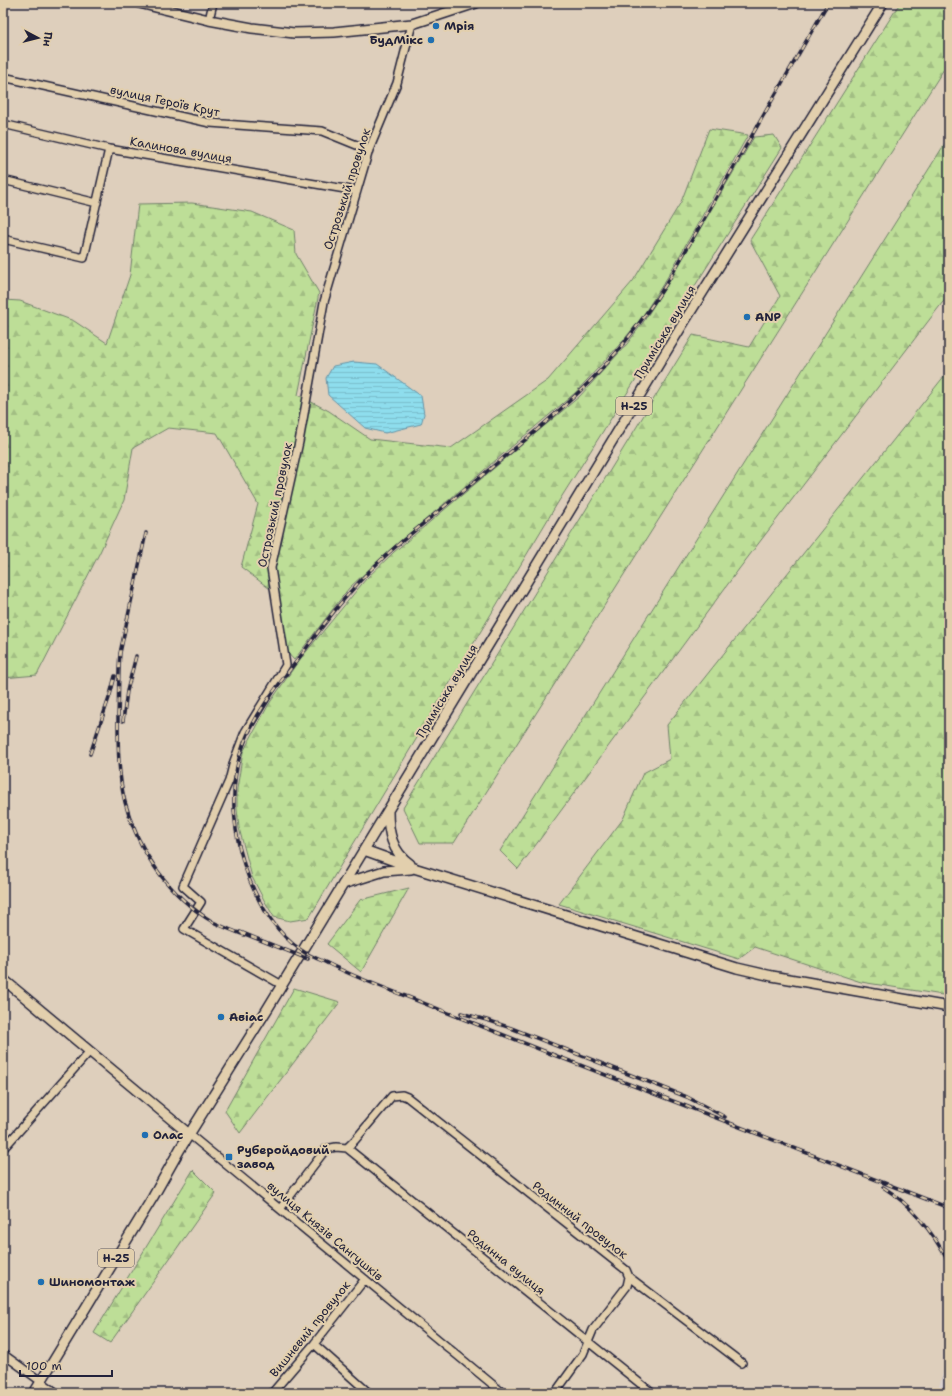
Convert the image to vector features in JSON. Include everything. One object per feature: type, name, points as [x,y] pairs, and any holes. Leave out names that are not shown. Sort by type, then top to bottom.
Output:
[{"type":"main road","points":[[139,3],[209,20],[252,28],[294,33],[334,32],[412,24],[476,3]]},
{"type":"main road","name":"Приміська вулиця","points":[[34,1393],[153,1197],[189,1134],[282,985],[686,319],[884,3]]},
{"type":"main road","points":[[388,811],[388,826],[392,842],[404,860],[417,869]]},
{"type":"main road","points":[[364,850],[417,869],[737,968],[772,976],[949,1007]]},
{"type":"main road","points":[[343,884],[384,871],[417,869]]},
{"type":"main road","name":"вулиця Князів Сангушків","points":[[3,979],[189,1134]]},
{"type":"street","points":[[209,20],[213,3]]},
{"type":"street","name":"Острозький провулок","points":[[282,985],[184,929],[200,902],[183,886],[229,781],[234,760],[245,732],[286,664],[271,568],[300,442],[324,302],[369,150],[396,83],[412,24]]},
{"type":"street","name":"вулиця Героїв Крут","points":[[3,77],[210,123],[322,131],[369,150]]},
{"type":"street","name":"Калинова вулиця","points":[[3,124],[109,148],[357,191]]},
{"type":"street","points":[[3,239],[84,258],[109,148]]},
{"type":"street","points":[[3,180],[97,203]]},
{"type":"street","points":[[3,1149],[90,1051]]},
{"type":"street","name":"Родинний провулок","points":[[347,1148],[392,1096],[402,1095],[407,1097],[626,1270],[629,1278],[742,1363]]},
{"type":"street","name":"вулиця Князів Сангушків","points":[[189,1134],[503,1393]]},
{"type":"street","points":[[280,1209],[326,1149],[336,1147],[347,1148]]},
{"type":"street","name":"Родинна вулиця","points":[[347,1148],[652,1393]]},
{"type":"street","points":[[555,1393],[584,1354],[593,1330],[627,1286],[629,1278]]},
{"type":"street","name":"Вишневий провулок","points":[[272,1393],[314,1344],[365,1279]]},
{"type":"street","points":[[314,1344],[369,1393]]},
{"type":"street","points":[[3,1354],[57,1393]]},
{"type":"street","points":[[358,1393],[363,1387]]},
{"type":"shaded area","points":[[949,1354],[949,1393],[937,1393]]},
{"type":"green space","points":[[900,3],[949,3],[949,61],[454,843],[420,843],[403,808],[693,335],[749,347],[780,296],[750,240]]},
{"type":"green space","points":[[709,129],[748,135],[667,278],[640,320],[575,393],[391,549],[349,588],[294,660],[285,650],[278,595],[241,567],[258,504],[217,433],[168,428],[133,448],[124,500],[100,552],[37,675],[3,678],[3,300],[20,301],[74,321],[107,343],[130,275],[138,204],[192,203],[252,212],[294,230],[296,254],[319,293],[298,395],[329,411],[370,439],[451,448],[548,380],[633,281],[681,202]]},
{"type":"green space","points":[[774,135],[782,148],[557,504],[309,918],[290,921],[274,917],[252,877],[239,828],[237,809],[237,789],[243,752],[269,704],[297,663],[366,579],[394,552],[580,396],[627,344],[644,321],[671,278],[754,137]]},
{"type":"green space","points":[[949,137],[949,294],[739,569],[518,869],[500,851]]},
{"type":"green space","points":[[949,370],[949,996],[861,982],[755,947],[739,959],[559,904],[623,819],[643,773],[670,759],[667,725]]},
{"type":"green space","points":[[409,888],[361,972],[327,944],[360,900]]},
{"type":"green space","points":[[294,988],[340,1002],[240,1133],[225,1111]]},
{"type":"green space","points":[[193,1170],[216,1193],[110,1343],[94,1333]]},
{"type":"water","points":[[354,362],[377,364],[421,396],[424,414],[421,424],[385,433],[365,428],[328,395],[326,378],[333,366]]},
{"type":"railway","points":[[828,3],[670,278],[619,350],[582,389],[546,422],[387,554],[338,606],[276,688],[261,709],[244,743],[235,777],[234,812],[236,830],[244,865],[264,910],[277,928],[293,944],[307,954],[378,986],[949,1208]]},
{"type":"railway","points":[[146,533],[119,661],[118,749],[121,781],[125,802],[138,838],[157,871],[169,886],[197,911],[213,922],[244,935]]},
{"type":"railway","points":[[123,721],[127,691],[136,656]]},
{"type":"railway","points":[[90,754],[115,676]]},
{"type":"railway","points":[[240,932],[308,959]]},
{"type":"railway","points":[[461,1013],[511,1028],[687,1097],[725,1117]]},
{"type":"railway","points":[[883,1187],[894,1194],[921,1220],[929,1230],[949,1263]]},
{"type":"place","name":"Мрія","points":[[436,26]]},
{"type":"place","name":"БудМікс","points":[[431,40]]},
{"type":"place","name":"ANP","points":[[747,317]]},
{"type":"place","name":"Авіас","points":[[221,1017]]},
{"type":"place","name":"Олас","points":[[145,1135]]},
{"type":"place","name":"Руберойдовий завод","points":[[229,1157]]},
{"type":"place","name":"Шиномонтаж","points":[[41,1282]]}]
